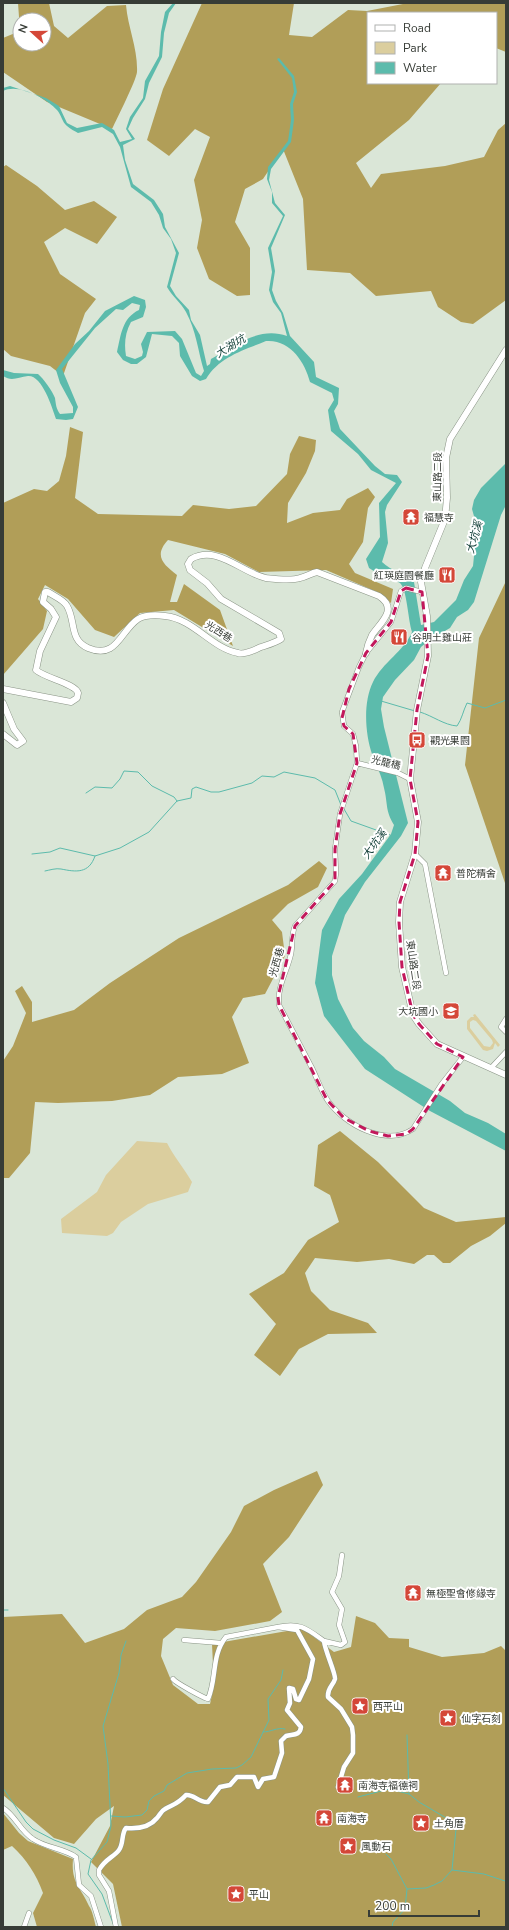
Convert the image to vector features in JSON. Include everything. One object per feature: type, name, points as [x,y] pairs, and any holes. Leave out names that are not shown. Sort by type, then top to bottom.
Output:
[{"type":"street","name":"東山路二段","points":[[506,350],[450,439],[446,458],[447,498],[445,519],[425,568],[421,582],[426,616],[428,656],[417,710],[410,779],[418,822],[415,854],[402,896],[399,922],[400,952],[407,994],[413,1015],[429,1037],[437,1044],[463,1057],[506,1075]]},
{"type":"street","name":"光西巷","points":[[3,689],[71,702],[77,698],[78,693],[76,688],[48,677],[36,670],[40,651],[56,617],[52,609],[42,602],[45,592],[48,592],[66,604],[71,614],[76,637],[80,643],[94,649],[104,651],[110,649],[120,640],[136,621],[151,616],[164,616],[180,620],[222,646],[238,653],[254,650],[278,640],[281,635],[222,599],[207,582],[190,570],[188,564],[191,558],[205,554],[226,559],[252,574],[267,578],[299,578],[317,572],[379,596],[386,604],[388,610],[386,617],[372,636],[366,653],[352,680],[342,712],[344,726],[353,734],[356,746],[357,763],[340,814],[335,849],[335,881],[295,926],[292,934],[291,953],[280,986],[279,1005],[327,1100],[344,1118],[369,1131],[394,1136],[406,1134],[413,1129],[441,1085],[463,1057]]},
{"type":"street","name":"光西巷","points":[[366,653],[391,622],[401,590],[406,588],[422,592]]},
{"type":"street","points":[[3,703],[14,729],[23,741],[17,745],[3,734]]},
{"type":"street","name":"光龍橋","points":[[357,763],[398,773],[410,779]]},
{"type":"street","points":[[415,854],[425,864],[446,973]]},
{"type":"street","points":[[506,1019],[501,1027],[506,1032]]},
{"type":"street","points":[[491,1068],[506,1052]]},
{"type":"street","points":[[173,1679],[186,1688],[208,1699],[216,1659],[221,1643],[226,1637],[295,1625],[310,1630],[324,1641],[341,1645],[345,1642],[339,1625],[342,1609],[332,1592],[339,1576],[342,1555]]},
{"type":"street","points":[[116,1927],[108,1891],[99,1870],[105,1860],[118,1852],[121,1846],[123,1831],[126,1828],[138,1829],[156,1820],[166,1809],[176,1805],[186,1795],[190,1795],[204,1802],[208,1802],[220,1787],[230,1785],[237,1777],[254,1778],[258,1786],[263,1779],[274,1777],[282,1753],[281,1741],[286,1736],[293,1736],[301,1730],[300,1725],[287,1710],[290,1704],[288,1690],[289,1688],[293,1689],[297,1701],[301,1699],[309,1679],[313,1659],[296,1630],[278,1627]]},
{"type":"street","points":[[184,1640],[221,1643]]},
{"type":"street","points":[[324,1641],[327,1658],[334,1672],[335,1679],[328,1690],[328,1697],[341,1709],[352,1727],[353,1735],[352,1753],[344,1767],[338,1787]]},
{"type":"street","points":[[3,1808],[8,1811],[21,1830],[32,1839],[76,1857],[79,1885],[91,1896],[101,1927]]},
{"type":"street","points":[[24,1927],[29,1913]]},
{"type":"highlighted area","points":[[406,588],[422,592],[428,643],[428,656],[417,710],[410,779],[418,822],[415,854],[400,902],[399,922],[402,967],[413,1015],[419,1024],[437,1044],[463,1057],[413,1129],[406,1134],[388,1136],[369,1131],[344,1118],[327,1100],[279,1005],[278,997],[295,926],[335,881],[335,849],[340,814],[357,763],[353,734],[344,726],[342,718],[349,689],[366,653],[391,622],[401,591]]},
{"type":"green space","points":[[475,1014],[500,1045],[498,1047],[495,1043],[493,1049],[487,1051],[483,1050],[467,1029],[467,1021],[471,1017],[474,1017],[473,1015]],"holes":[[[473,1020],[476,1021],[492,1040],[493,1043],[490,1047],[484,1046],[470,1028],[470,1022]]]},
{"type":"green space","points":[[137,1141],[167,1143],[192,1182],[188,1192],[148,1204],[121,1222],[113,1233],[107,1236],[62,1233],[61,1219],[97,1192],[106,1175]]},
{"type":"shaded area","points":[[18,3],[49,3],[51,12],[19,12]]},
{"type":"shaded area","points":[[202,3],[294,3],[289,35],[312,37],[348,10],[367,11],[408,3],[506,3],[506,52],[497,48],[497,12],[367,12],[367,84],[440,84],[409,120],[356,163],[371,188],[381,174],[445,166],[484,157],[498,130],[506,123],[506,300],[473,324],[461,322],[438,307],[431,291],[376,296],[350,273],[307,270],[303,199],[283,149],[263,179],[245,189],[235,222],[250,248],[250,295],[237,296],[209,279],[197,248],[202,220],[194,180],[210,137],[195,129],[169,156],[147,140],[163,89]]},
{"type":"shaded area","points":[[126,5],[136,55],[137,72],[130,91],[112,129],[47,102],[3,72],[3,38],[12,34],[12,52],[52,52],[52,17],[54,26],[68,38],[107,6]]},
{"type":"shaded area","points":[[6,165],[37,186],[65,210],[94,201],[117,217],[97,244],[65,228],[44,242],[60,274],[96,299],[85,313],[63,376],[50,366],[11,356],[3,349],[3,167]]},
{"type":"shaded area","points":[[70,427],[83,432],[75,498],[98,514],[182,516],[193,505],[229,509],[256,506],[287,474],[290,454],[299,436],[316,440],[315,451],[306,473],[288,503],[287,523],[313,513],[340,510],[347,499],[368,488],[375,497],[368,508],[363,542],[349,564],[355,573],[393,589],[391,603],[377,592],[326,570],[259,572],[225,554],[168,540],[161,551],[162,560],[168,568],[177,575],[170,602],[177,602],[184,584],[220,610],[233,646],[174,610],[140,613],[114,637],[95,630],[68,599],[45,585],[38,599],[47,611],[43,629],[3,675],[3,503],[34,489],[47,491],[59,481],[66,456]]},
{"type":"shaded area","points":[[506,581],[506,886],[465,765],[479,638]]},
{"type":"shaded area","points":[[319,861],[327,868],[318,887],[288,904],[272,920],[282,932],[285,956],[265,994],[243,998],[232,1017],[249,1063],[222,1074],[178,1077],[150,1095],[112,1101],[58,1103],[35,1102],[30,1153],[9,1178],[3,1178],[3,1061],[13,1046],[26,1013],[15,991],[22,986],[32,1002],[32,1022],[74,1010],[110,983],[179,938],[288,885]]},
{"type":"shaded area","points":[[340,1131],[378,1162],[424,1208],[456,1222],[506,1217],[506,1223],[490,1236],[471,1246],[450,1263],[443,1263],[434,1255],[427,1255],[414,1264],[389,1259],[357,1262],[315,1258],[305,1273],[311,1291],[330,1310],[368,1323],[377,1333],[328,1334],[299,1349],[280,1376],[254,1355],[276,1324],[249,1294],[284,1273],[308,1240],[339,1222],[330,1195],[314,1186],[318,1145]]},
{"type":"shaded area","points":[[317,1471],[323,1485],[289,1537],[263,1564],[282,1612],[270,1621],[215,1631],[176,1628],[163,1639],[161,1656],[173,1685],[198,1704],[210,1704],[214,1686],[212,1644],[287,1631],[298,1625],[334,1652],[351,1647],[356,1616],[375,1623],[389,1638],[409,1639],[409,1647],[442,1657],[484,1653],[501,1646],[506,1651],[506,1927],[122,1927],[113,1884],[91,1862],[110,1826],[114,1806],[96,1819],[74,1844],[54,1838],[3,1795],[3,1617],[62,1614],[85,1643],[124,1629],[147,1610],[182,1597],[196,1582],[231,1532],[244,1506],[274,1490]]},
{"type":"shaded area","points":[[3,1813],[19,1833],[28,1841],[73,1859],[73,1874],[92,1911],[96,1927],[37,1927],[33,1913],[43,1893],[27,1862],[17,1851],[12,1846],[3,1850]]},
{"type":"water","points":[[173,3],[176,3],[169,13],[164,33],[162,57],[149,83],[145,99],[128,129],[135,139],[123,145],[125,160],[133,184],[154,200],[163,214],[165,227],[179,253],[170,286],[176,296],[189,310],[191,320],[200,335],[207,366],[210,364],[211,359],[238,343],[257,335],[277,334],[287,336],[281,313],[273,302],[269,290],[272,272],[268,248],[283,216],[272,203],[272,192],[267,179],[268,167],[288,141],[291,120],[290,104],[294,92],[292,78],[277,59],[279,58],[294,76],[297,92],[293,104],[294,120],[291,142],[271,169],[269,180],[275,203],[285,215],[271,248],[275,271],[272,290],[283,313],[290,336],[314,362],[316,377],[339,388],[338,404],[334,411],[340,429],[375,466],[385,474],[397,475],[402,482],[387,505],[385,512],[388,543],[382,562],[414,582],[421,625],[434,622],[456,600],[464,580],[473,566],[477,527],[472,509],[474,500],[481,488],[506,463],[506,505],[501,515],[474,602],[468,610],[457,617],[450,628],[431,639],[421,647],[414,660],[395,680],[383,697],[381,709],[384,727],[408,823],[401,836],[365,882],[345,915],[332,956],[332,975],[338,999],[353,1028],[364,1041],[384,1057],[395,1069],[450,1101],[465,1113],[488,1123],[506,1134],[506,1151],[430,1111],[365,1069],[324,1016],[315,983],[322,930],[339,899],[362,874],[391,834],[394,825],[388,811],[382,779],[370,746],[366,708],[370,690],[377,675],[404,645],[412,632],[406,598],[402,586],[397,581],[369,568],[366,559],[380,537],[379,503],[396,483],[371,470],[358,454],[331,431],[328,410],[334,400],[332,393],[310,382],[308,374],[295,353],[289,348],[275,341],[266,341],[233,355],[211,371],[206,379],[200,381],[192,376],[180,356],[179,343],[172,336],[152,334],[146,357],[137,364],[131,364],[123,360],[117,352],[121,333],[126,322],[133,313],[139,310],[140,305],[132,303],[123,310],[116,309],[95,328],[62,369],[78,407],[73,419],[56,419],[46,393],[38,381],[33,377],[28,376],[9,379],[3,376],[3,370],[14,373],[38,374],[52,392],[60,414],[73,413],[73,407],[60,383],[56,370],[75,344],[89,331],[105,311],[134,296],[145,300],[146,307],[143,317],[131,322],[127,330],[125,347],[126,356],[135,359],[142,356],[143,352],[141,344],[147,332],[175,331],[182,339],[196,373],[201,376],[204,371],[195,333],[189,319],[184,309],[167,287],[176,253],[171,239],[163,228],[159,215],[151,202],[131,187],[120,147],[113,134],[102,127],[78,133],[65,124],[52,105],[33,94],[46,98],[59,106],[67,123],[77,128],[102,123],[114,130],[120,142],[132,139],[126,129],[130,117],[143,98],[145,81],[159,56],[161,32],[165,12]]},
{"type":"water","points":[[10,86],[22,90],[9,89],[3,91],[3,88]]},
{"type":"waterway","points":[[420,712],[448,724],[457,726],[467,703],[485,708],[506,700]]},
{"type":"waterway","points":[[381,701],[415,711]]},
{"type":"waterway","points":[[86,793],[95,787],[112,788],[120,779],[124,771],[138,772],[152,786],[174,797],[177,801]]},
{"type":"waterway","points":[[32,854],[50,852],[60,848],[95,856],[120,848],[149,832],[177,801],[191,798],[192,789],[196,787],[211,792],[219,792],[252,783],[262,776],[274,777],[284,772],[315,778],[335,790],[341,805]]},
{"type":"waterway","name":"大坑溪","points":[[344,809],[351,821],[390,835]]},
{"type":"waterway","points":[[45,871],[57,869],[77,871],[86,869],[95,856]]},
{"type":"waterway","points":[[3,1610],[8,1610]]},
{"type":"waterway","points":[[114,1926],[102,1894],[88,1874],[91,1860],[107,1842],[111,1826],[108,1764],[103,1726],[119,1673],[121,1655],[126,1641]]},
{"type":"waterway","points":[[111,1816],[125,1817],[142,1815],[147,1810],[149,1801],[154,1796],[164,1791],[167,1785],[187,1773],[212,1769],[236,1768],[242,1765],[251,1757],[269,1720],[268,1699],[281,1680],[283,1670]]},
{"type":"waterway","points":[[263,1732],[285,1729]]},
{"type":"waterway","points":[[407,1735],[409,1794]]},
{"type":"waterway","points":[[3,1788],[26,1822],[33,1829],[54,1840],[76,1848],[91,1859]]},
{"type":"waterway","points":[[358,1797],[389,1789],[409,1794],[419,1802],[453,1822],[456,1829],[452,1870],[442,1881],[434,1885],[426,1888],[407,1889],[405,1909],[393,1922],[392,1927]]},
{"type":"waterway","points":[[386,1854],[391,1859],[407,1889]]},
{"type":"waterway","points":[[452,1870],[484,1874],[505,1881]]},
{"type":"place","name":"福慧寺","points":[[411,517]]},
{"type":"place","name":"紅瑛庭園餐廳","points":[[447,575]]},
{"type":"place","name":"谷明土雞山莊","points":[[399,637]]},
{"type":"place","name":"觀光果園","points":[[417,740]]},
{"type":"place","name":"普陀精舍","points":[[443,873]]},
{"type":"place","name":"大坑國小","points":[[451,1011]]},
{"type":"place","name":"無極聖會修緣寺","points":[[413,1593]]},
{"type":"place","name":"西平山","points":[[360,1706]]},
{"type":"place","name":"仙字石刻","points":[[448,1718]]},
{"type":"place","name":"南海寺福德祠","points":[[345,1785]]},
{"type":"place","name":"南海寺","points":[[324,1818]]},
{"type":"place","name":"土角厝","points":[[421,1823]]},
{"type":"place","name":"風動石","points":[[348,1846]]},
{"type":"place","name":"平山","points":[[236,1894]]},
{"type":"water label","name":"大湖坑","points":[[230,346]]}]
